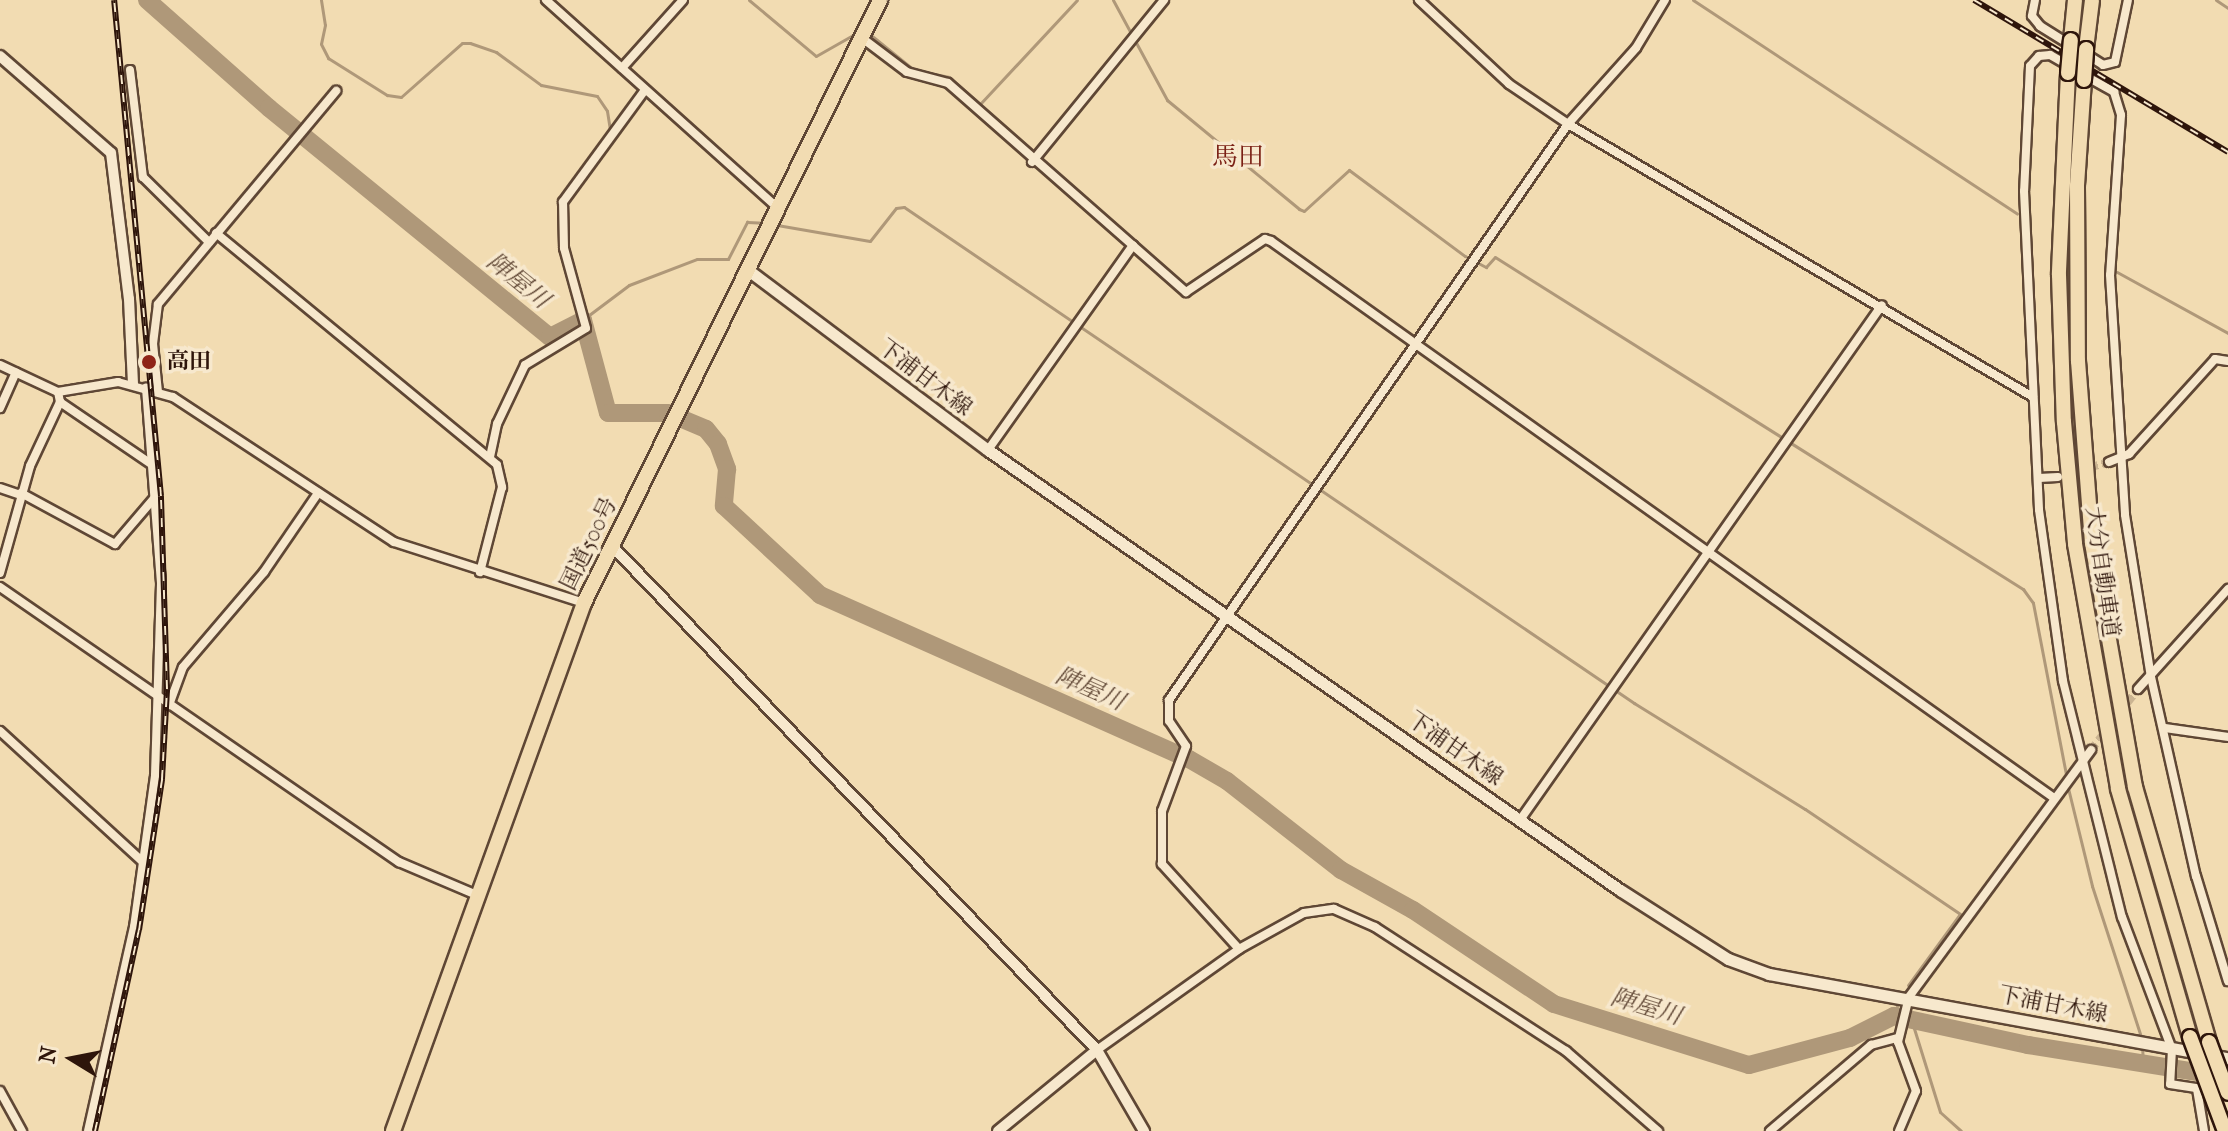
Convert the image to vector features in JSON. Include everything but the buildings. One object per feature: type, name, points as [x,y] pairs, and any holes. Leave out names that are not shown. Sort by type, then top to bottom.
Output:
[{"type":"highway","name":"国道500号","points":[[393,1131],[584,603],[880,0]]},
{"type":"highway","name":"大分自動車道","points":[[2075,0],[2068,73],[2059,289],[2075,544],[2118,789],[2190,1037],[2225,1131]]},
{"type":"highway","name":"大分自動車道","points":[[2092,0],[2077,186],[2078,361],[2094,557],[2135,787],[2209,1042],[2228,1093]]},
{"type":"main road","name":"下浦甘木線","points":[[748,270],[988,450],[1520,820],[1728,959],[1769,974],[2228,1058]]},
{"type":"street","points":[[546,0],[778,208]]},
{"type":"street","points":[[622,68],[683,0]]},
{"type":"street","points":[[1032,162],[1164,0]]},
{"type":"street","points":[[1419,0],[1509,84],[1568,124],[1882,305],[2033,397]]},
{"type":"street","points":[[1239,949],[1162,864],[1162,811],[1186,746],[1169,721],[1167,706],[1225,613],[1568,124],[1636,48],[1665,0]]},
{"type":"street","points":[[2035,0],[2032,16],[2040,26],[2103,65],[2115,62],[2121,49],[2128,0]]},
{"type":"street","points":[[862,38],[907,72],[948,83],[1032,162],[1192,293],[1265,239],[1271,241],[2054,798]]},
{"type":"street","points":[[2228,981],[2196,876],[2165,728],[2151,677],[2114,462],[2110,275],[2119,103],[2114,92],[2050,55],[2039,56],[2030,66],[2026,87],[2024,191],[2039,478],[2063,681],[2081,763],[2122,917],[2172,1049],[2170,1084],[2228,1093]]},
{"type":"street","points":[[0,56],[111,153],[129,299],[133,384]]},
{"type":"street","points":[[130,70],[143,177],[209,242]]},
{"type":"street","points":[[480,572],[502,487],[490,457],[497,424],[525,365],[586,328],[564,248],[563,202],[645,90]]},
{"type":"street","points":[[158,392],[153,344],[158,304],[336,91]]},
{"type":"street","points":[[216,233],[476,452],[490,457]]},
{"type":"street","points":[[988,450],[1133,245]]},
{"type":"street","points":[[1520,820],[1882,305]]},
{"type":"street","points":[[2114,462],[2215,359],[2228,361]]},
{"type":"street","points":[[0,365],[58,392],[133,384],[158,392],[191,406],[394,542],[584,603]]},
{"type":"street","points":[[0,408],[16,372]]},
{"type":"street","points":[[88,1131],[144,863],[165,703],[156,496],[146,388]]},
{"type":"street","points":[[0,573],[20,494],[60,402],[58,392]]},
{"type":"street","points":[[60,402],[154,466]]},
{"type":"street","points":[[2039,478],[2058,477]]},
{"type":"street","points":[[0,488],[20,494],[115,544],[156,496]]},
{"type":"street","points":[[165,703],[183,667],[264,572],[318,493]]},
{"type":"street","points":[[612,546],[1097,1050],[1144,1131]]},
{"type":"street","points":[[0,587],[399,862],[479,896]]},
{"type":"street","points":[[2138,689],[2228,589]]},
{"type":"street","points":[[2165,728],[2228,737]]},
{"type":"street","points":[[0,731],[144,863]]},
{"type":"street","points":[[1899,1131],[1916,1091],[1898,1038],[1908,1001],[2091,750]]},
{"type":"street","points":[[998,1131],[1097,1050],[1239,949],[1304,913],[1351,913],[1566,1051],[1658,1131]]},
{"type":"street","points":[[1770,1131],[1871,1045],[1898,1038]]},
{"type":"street","points":[[2197,1089],[2204,1131]]},
{"type":"street","points":[[0,1091],[22,1131]]},
{"type":"waterway","name":"陣屋川","points":[[147,0],[269,108],[550,337],[583,320],[608,413],[668,413],[706,429],[718,444],[727,469],[724,506],[820,595],[1189,759],[1227,781],[1341,870],[1413,910],[1554,1004],[1749,1065],[1850,1038],[1894,1016],[2028,1045],[2228,1077]]},
{"type":"waterway","points":[[321,0],[325,25],[321,44],[328,58],[387,95],[401,97],[462,43],[470,43],[496,52],[541,85],[597,96],[607,111],[610,129],[563,196]]},
{"type":"waterway","points":[[749,0],[816,56],[853,35]]},
{"type":"waterway","points":[[872,36],[914,70],[949,77],[980,104],[1077,0]]},
{"type":"waterway","points":[[1113,0],[1167,100],[1299,209],[1304,211],[1349,170],[1465,256],[1486,267],[1495,257],[2023,589],[2033,603],[2067,780]]},
{"type":"waterway","points":[[1693,0],[2017,214]]},
{"type":"waterway","points":[[2216,0],[2228,8]]},
{"type":"waterway","points":[[777,225],[870,241],[896,208],[904,207],[1634,703],[1805,809],[1960,914],[1908,985]]},
{"type":"waterway","points":[[560,211],[560,227]]},
{"type":"waterway","points":[[585,318],[629,285],[697,259],[728,259],[747,222],[766,223]]},
{"type":"waterway","points":[[2117,272],[2228,333]]},
{"type":"waterway","points":[[2068,788],[2092,886],[2141,1037]]},
{"type":"waterway","points":[[1894,1016],[1897,1006]]},
{"type":"waterway","points":[[1912,1022],[1940,1112],[1961,1131]]},
{"type":"waterway","points":[[2142,1045],[2143,1063]]},
{"type":"tunnel","points":[[2067,474],[2109,462]]},
{"type":"tunnel","points":[[2091,750],[2138,689]]},
{"type":"railway","points":[[95,1131],[139,930],[162,779],[167,689],[161,496],[114,0]]},
{"type":"railway","points":[[1974,0],[2228,152]]},
{"type":"place","name":"高田","points":[[149,362]]},
{"type":"district","name":"馬田","points":[[1238,157]]}]
